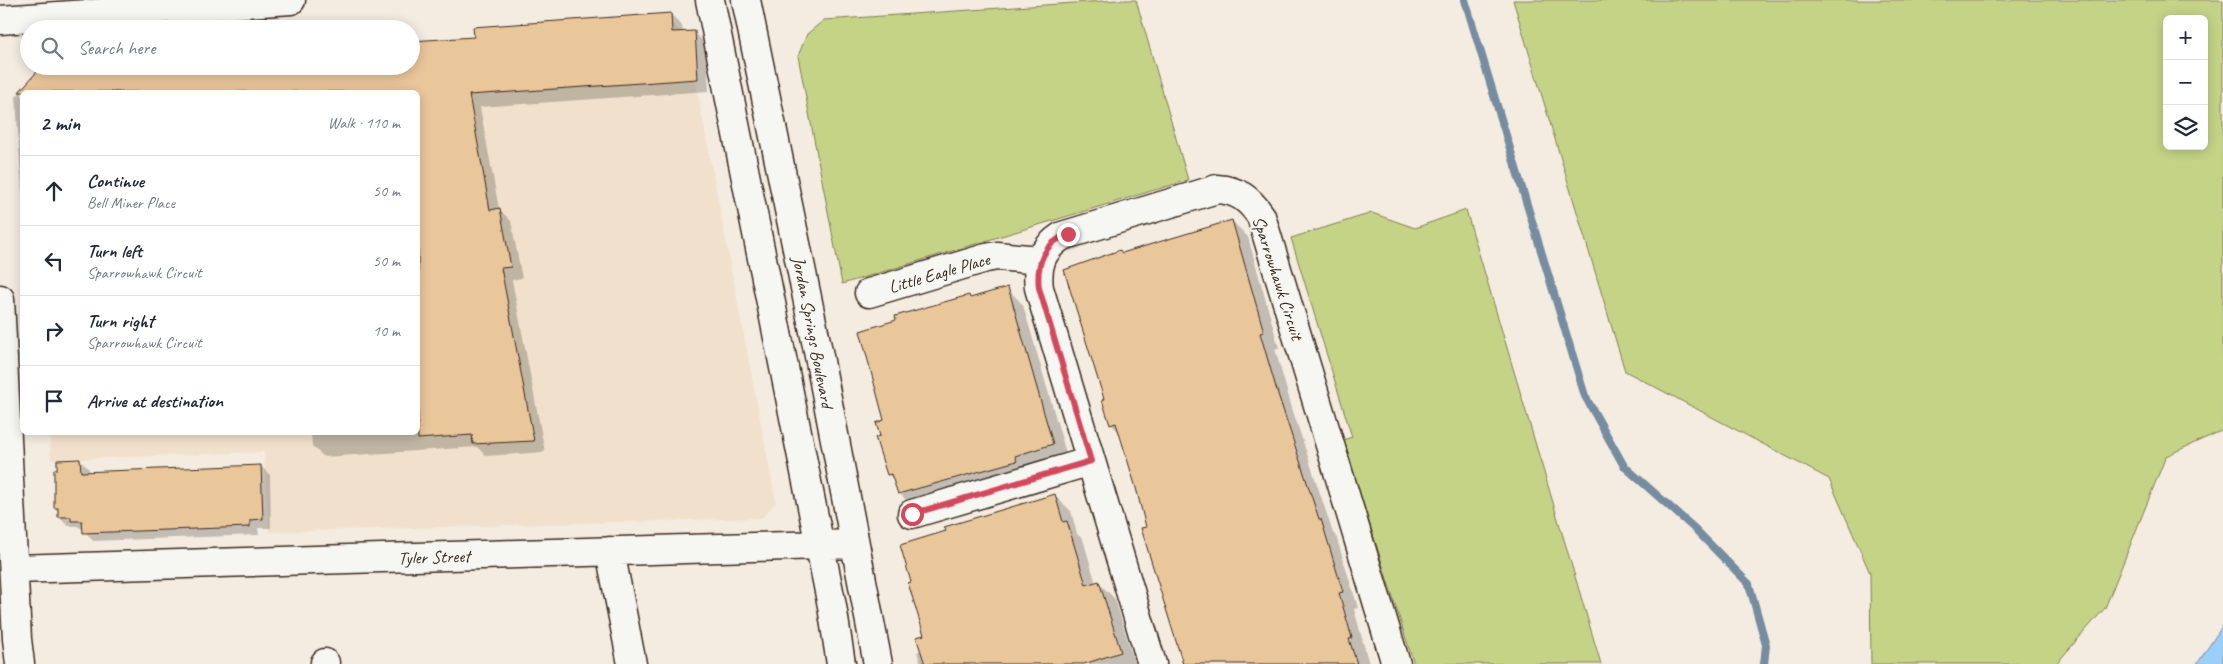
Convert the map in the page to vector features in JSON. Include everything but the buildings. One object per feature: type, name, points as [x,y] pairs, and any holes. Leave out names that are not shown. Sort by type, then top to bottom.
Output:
[{"type":"street","points":[[0,20],[291,0]]},
{"type":"street","name":"Jordan Springs Boulevard","points":[[710,0],[841,664]]},
{"type":"street","name":"Jordan Springs Boulevard","points":[[746,0],[816,341],[878,664]]},
{"type":"street","name":"Sparrowhawk Circuit","points":[[1040,260],[1049,246],[1062,236],[1208,191],[1226,190],[1235,192],[1252,204],[1260,216],[1266,231],[1396,664]]},
{"type":"street","name":"Little Eagle Place","points":[[869,293],[986,258],[997,256],[1040,260]]},
{"type":"street","points":[[1040,260],[1037,277],[1039,288],[1152,664]]},
{"type":"street","points":[[0,299],[17,639],[20,664]]},
{"type":"street","points":[[912,514],[1091,461]]},
{"type":"street","name":"Tyler Street","points":[[14,569],[854,544]]},
{"type":"street","points":[[610,551],[632,664]]},
{"type":"shaded area","points":[[672,24],[687,37],[776,502],[762,518],[269,532],[264,452],[51,460],[49,435],[420,435],[420,90],[34,90],[48,75],[420,75],[420,40]]},
{"type":"green space","points":[[1136,0],[1188,180],[842,284],[798,56],[807,34],[824,20]]},
{"type":"green space","points":[[1513,0],[2223,0],[2223,430],[2166,456],[2105,608],[2056,664],[1871,664],[1870,573],[1829,479],[1625,371]]},
{"type":"green space","points":[[1466,210],[1601,664],[1414,664],[1343,440],[1352,437],[1291,238],[1372,213],[1415,228]]},
{"type":"water","points":[[2223,625],[2223,664],[2197,664]]},
{"type":"waterway","points":[[1465,0],[1585,396],[1624,466],[1695,529],[1749,584],[1766,645],[1764,664]]},
{"type":"route","points":[[912,514],[1091,461],[1037,277],[1038,267],[1044,252],[1056,240],[1068,234]]}]
